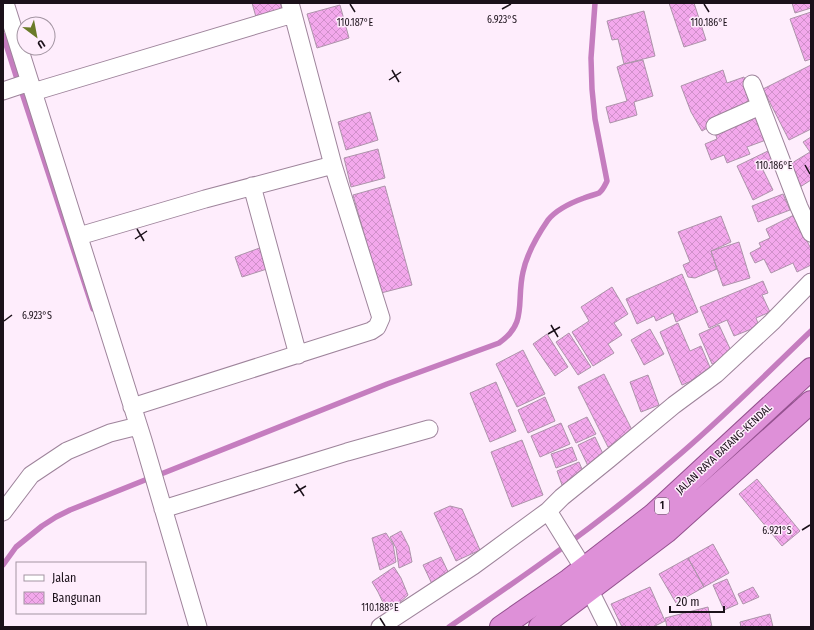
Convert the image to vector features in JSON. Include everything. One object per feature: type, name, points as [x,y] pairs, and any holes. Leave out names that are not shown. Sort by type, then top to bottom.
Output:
[{"type":"highway","name":"JALAN RAYA BATANG-KENDAL","points":[[501,627],[580,565],[653,515],[811,370]]},
{"type":"highway","name":"JALAN RAYA BATANG-KENDAL","points":[[540,627],[590,591],[666,532],[811,402]]},
{"type":"street","points":[[5,3],[138,426],[198,627]]},
{"type":"street","points":[[3,91],[31,87],[292,8],[333,165],[381,318],[377,327],[371,331],[132,407]]},
{"type":"street","points":[[752,84],[799,208],[811,233]]},
{"type":"street","points":[[715,126],[760,106]]},
{"type":"street","points":[[79,236],[252,186],[333,165]]},
{"type":"street","points":[[252,186],[298,355]]},
{"type":"street","points":[[380,627],[550,514],[562,497],[674,405],[716,374],[772,322],[811,282]]},
{"type":"street","points":[[3,512],[31,475],[67,451],[110,433],[138,426]]},
{"type":"street","points":[[163,509],[347,452],[429,429]]},
{"type":"street","points":[[550,514],[580,565],[590,591],[608,627]]},
{"type":"building","points":[[252,3],[280,3],[282,9],[256,17]]},
{"type":"building","points":[[669,3],[694,3],[706,40],[684,47]]},
{"type":"building","points":[[792,3],[811,3],[811,8],[795,13]]},
{"type":"building","points":[[340,5],[349,38],[317,48],[307,14]]},
{"type":"building","points":[[644,11],[655,56],[624,64],[618,39],[612,40],[607,21]]},
{"type":"building","points":[[811,12],[811,59],[805,61],[790,19]]},
{"type":"building","points":[[643,60],[653,96],[634,102],[637,115],[610,123],[606,107],[627,101],[617,67]]},
{"type":"building","points":[[811,65],[811,129],[789,140],[763,89]]},
{"type":"building","points":[[723,70],[727,83],[744,77],[752,97],[737,111],[702,131],[691,112],[681,86]]},
{"type":"building","points":[[370,112],[378,140],[346,150],[338,122]]},
{"type":"building","points":[[755,113],[766,140],[747,147],[750,154],[727,163],[724,155],[711,160],[705,144],[717,139],[714,129]]},
{"type":"building","points":[[811,137],[811,180],[800,187],[787,166],[810,152],[803,142]]},
{"type":"building","points":[[378,149],[385,178],[351,187],[344,158]]},
{"type":"building","points":[[770,150],[776,164],[763,170],[773,190],[753,200],[737,166]]},
{"type":"building","points":[[385,186],[412,285],[381,293],[353,195]]},
{"type":"building","points":[[783,194],[790,210],[758,222],[752,206]]},
{"type":"building","points":[[794,215],[811,249],[811,265],[797,272],[793,263],[771,273],[764,259],[755,263],[750,253],[761,247],[759,243],[770,238],[766,229]]},
{"type":"building","points":[[721,216],[731,242],[711,251],[717,269],[695,278],[688,277],[683,265],[690,262],[678,232]]},
{"type":"building","points":[[739,242],[750,278],[723,286],[711,251]]},
{"type":"building","points":[[265,246],[270,268],[242,277],[235,257]]},
{"type":"building","points":[[682,274],[698,312],[676,322],[673,313],[656,321],[654,316],[637,324],[626,299]]},
{"type":"building","points":[[763,281],[768,293],[762,295],[770,312],[756,318],[759,326],[734,336],[727,320],[709,328],[700,307]]},
{"type":"building","points":[[612,287],[628,314],[614,323],[622,335],[608,344],[614,353],[593,366],[572,332],[589,321],[581,307]]},
{"type":"building","points":[[678,323],[690,351],[701,346],[712,372],[682,385],[660,332]]},
{"type":"building","points":[[719,325],[733,355],[712,364],[699,334]]},
{"type":"building","points":[[650,329],[664,354],[644,365],[631,340]]},
{"type":"building","points":[[569,333],[591,367],[578,375],[556,342]]},
{"type":"building","points":[[547,334],[568,367],[555,376],[533,344]]},
{"type":"building","points":[[523,350],[545,394],[517,407],[496,364]]},
{"type":"building","points":[[604,374],[634,434],[608,447],[578,387]]},
{"type":"building","points":[[648,375],[659,405],[641,412],[630,382]]},
{"type":"building","points":[[496,382],[516,431],[490,442],[470,393]]},
{"type":"building","points":[[545,397],[555,421],[528,433],[518,410]]},
{"type":"building","points":[[587,417],[596,434],[576,443],[568,426]]},
{"type":"building","points":[[561,423],[570,444],[540,457],[531,436]]},
{"type":"building","points":[[595,437],[605,458],[588,466],[578,445]]},
{"type":"building","points":[[522,440],[543,495],[512,507],[491,452]]},
{"type":"building","points":[[572,447],[577,460],[556,468],[551,454]]},
{"type":"building","points":[[579,462],[585,476],[562,485],[557,471]]},
{"type":"building","points":[[757,479],[800,531],[782,546],[739,494]]},
{"type":"building","points":[[450,506],[462,509],[480,550],[456,561],[434,513]]},
{"type":"building","points":[[401,531],[409,547],[412,562],[399,568],[396,548],[390,537]]},
{"type":"building","points":[[386,533],[393,544],[396,562],[380,570],[372,538]]},
{"type":"building","points":[[713,544],[729,573],[704,587],[688,558]]},
{"type":"building","points":[[441,557],[450,576],[432,584],[423,565]]},
{"type":"building","points":[[688,558],[704,587],[676,603],[659,574]]},
{"type":"building","points":[[394,567],[401,578],[408,595],[388,613],[372,582]]},
{"type":"building","points":[[727,579],[738,604],[724,610],[713,585]]},
{"type":"building","points":[[650,587],[665,621],[653,627],[622,627],[611,604]]},
{"type":"building","points":[[753,587],[759,597],[743,604],[738,594]]},
{"type":"building","points":[[708,607],[712,627],[667,627],[665,618]]},
{"type":"building","points":[[770,614],[773,627],[741,627],[740,622]]},
{"type":"waterway","points":[[161,474],[387,384],[499,343],[508,335],[514,328],[517,320],[521,283],[527,258],[544,226],[555,213],[580,200],[599,193],[607,181],[595,119],[592,89],[591,58],[595,3]]},
{"type":"waterway","points":[[3,35],[17,79]]},
{"type":"waterway","points":[[21,90],[93,309]]},
{"type":"waterway","points":[[449,627],[591,527],[645,484],[708,430],[811,331]]},
{"type":"waterway","points":[[3,565],[16,547],[56,517],[150,478]]}]
